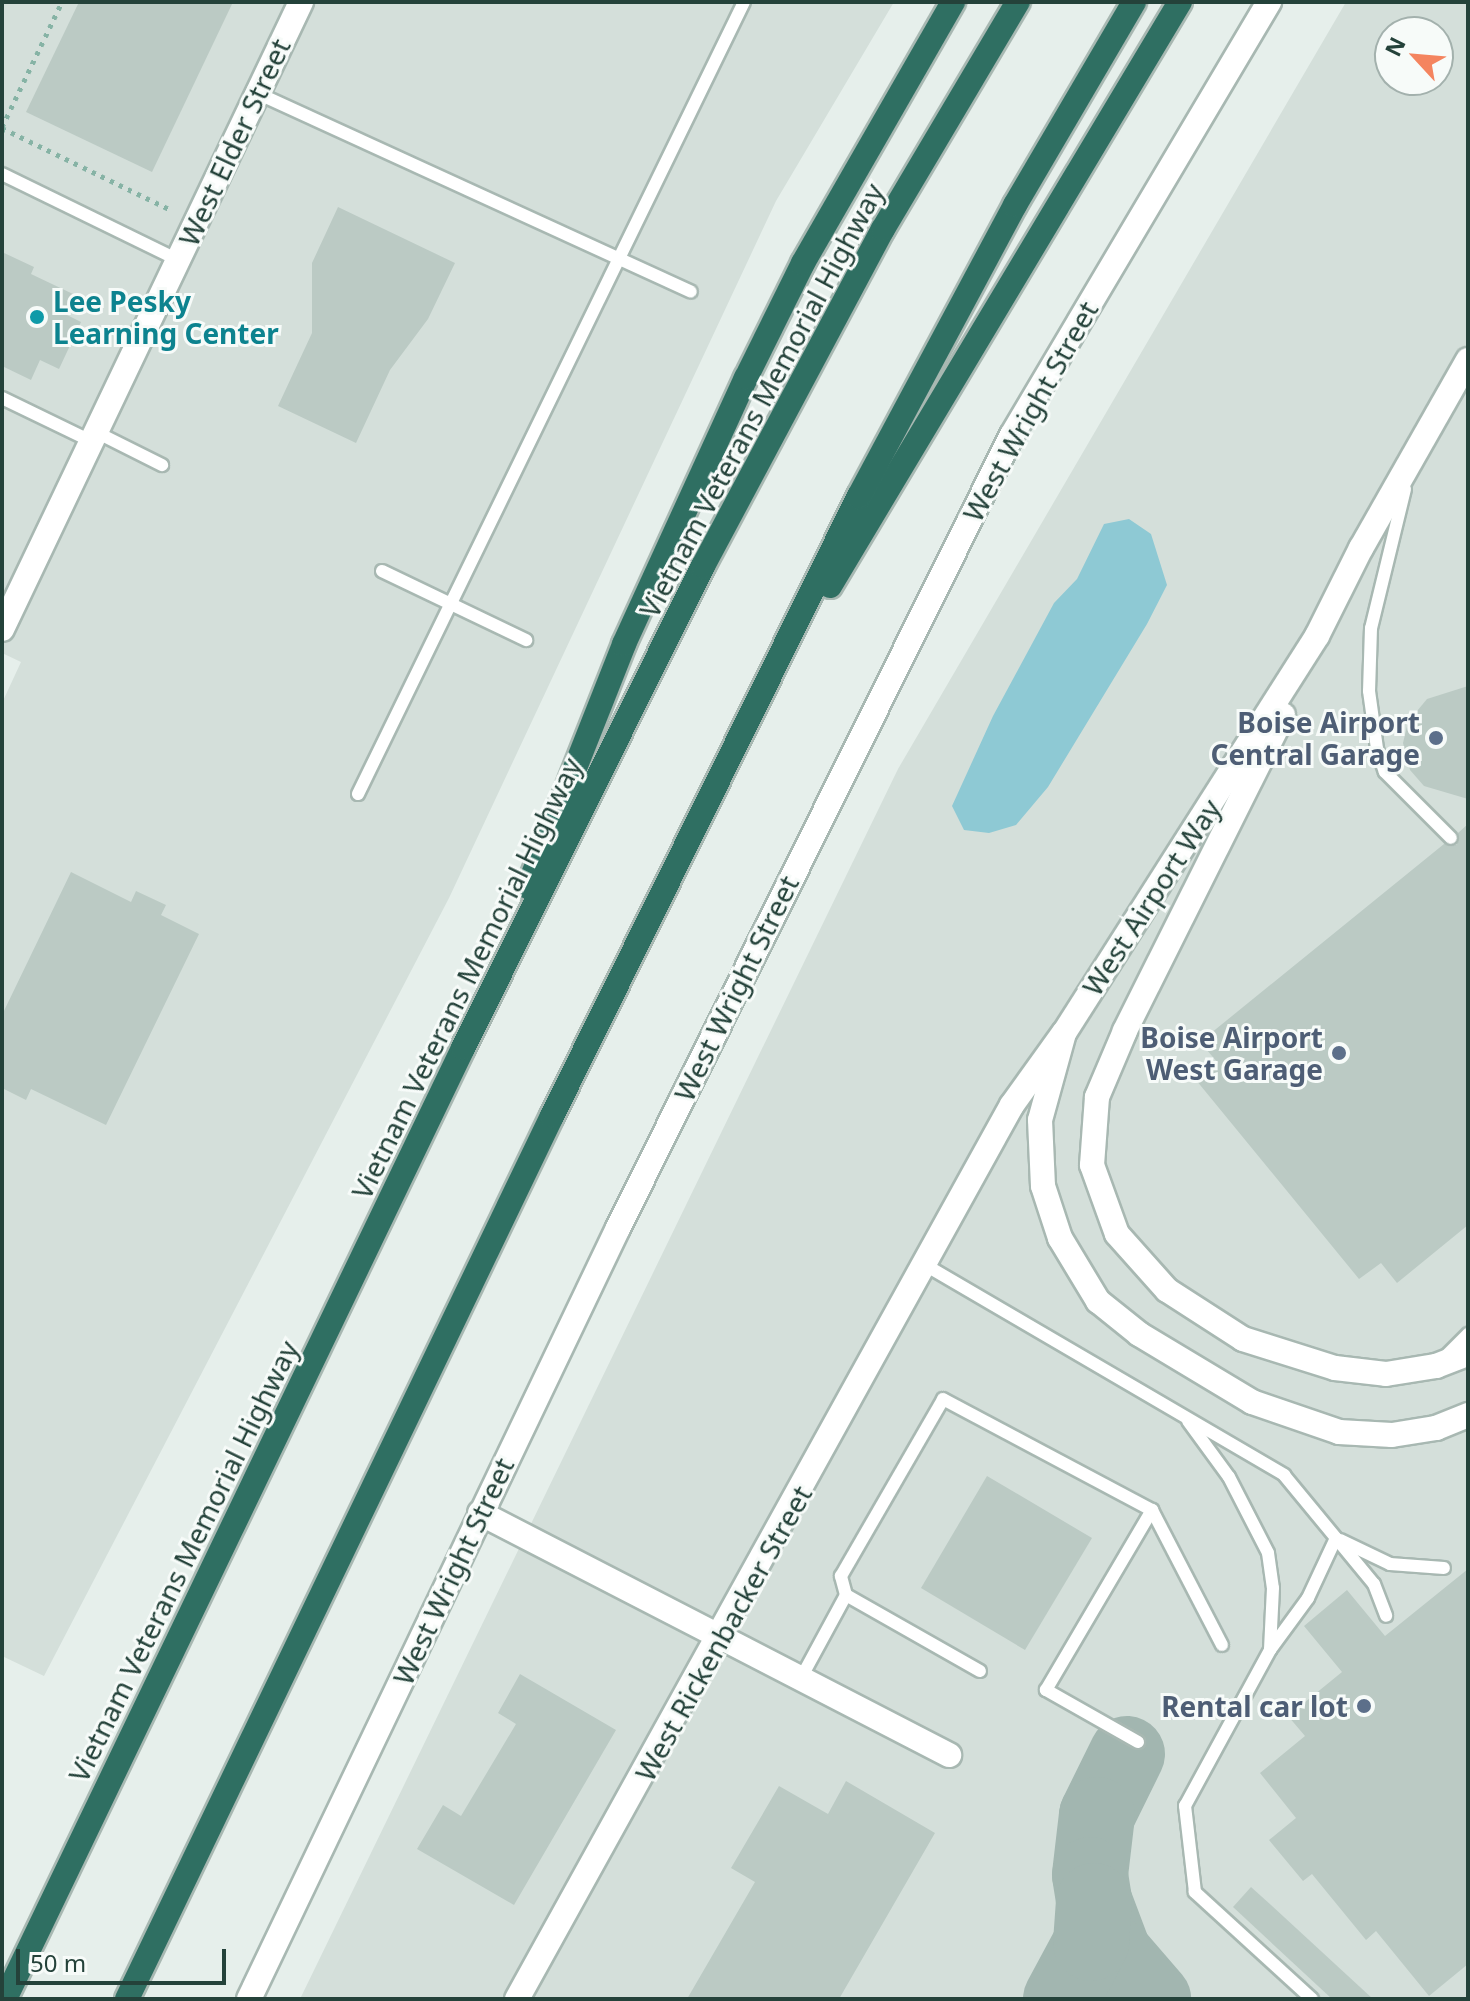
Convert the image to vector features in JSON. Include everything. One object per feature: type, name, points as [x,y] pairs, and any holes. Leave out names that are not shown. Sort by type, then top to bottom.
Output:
[{"type":"highway","points":[[463,1048],[613,671],[693,490],[803,263],[953,2]]},
{"type":"highway","name":"Vietnam Veterans Memorial Highway","points":[[5,1999],[463,1048],[759,461],[883,229],[1018,2]]},
{"type":"highway","points":[[127,1999],[710,792],[938,346],[1134,2]]},
{"type":"highway","points":[[710,792],[1180,2]]},
{"type":"street","name":"West Elder Street","points":[[2,629],[301,2]]},
{"type":"street","name":"West Wright Street","points":[[249,1999],[480,1513],[1012,435],[1269,2]]},
{"type":"street","name":"West Airport Way","points":[[927,1266],[1012,1105],[1064,1033],[1317,636],[1468,360]]},
{"type":"street","points":[[1317,636],[1125,1031],[1097,1097],[1092,1165],[1117,1234],[1167,1290],[1243,1339],[1335,1368],[1386,1374],[1436,1366],[1468,1354]]},
{"type":"street","points":[[1064,1033],[1040,1120],[1043,1186],[1060,1238],[1098,1301],[1185,1363],[1290,1419],[1339,1432],[1392,1435],[1436,1428],[1468,1415]]},
{"type":"street","name":"West Rickenbacker Street","points":[[517,1999],[927,1266]]},
{"type":"street","points":[[480,1513],[949,1755]]},
{"type":"lane","points":[[358,794],[744,2]]},
{"type":"lane","points":[[257,93],[691,292]]},
{"type":"lane","points":[[2,174],[178,260]]},
{"type":"lane","points":[[2,398],[162,465]]},
{"type":"lane","points":[[1416,451],[1374,614],[1369,691],[1385,772],[1451,838]]},
{"type":"lane","points":[[382,571],[526,640]]},
{"type":"lane","points":[[927,1266],[1284,1475],[1374,1584],[1386,1616]]},
{"type":"lane","points":[[1436,1366],[1468,1334]]},
{"type":"lane","points":[[801,1678],[846,1595],[841,1576],[943,1399],[1152,1510],[1222,1645]]},
{"type":"lane","points":[[1183,1415],[1229,1477],[1268,1553],[1273,1588],[1270,1650]]},
{"type":"lane","points":[[1138,1742],[1046,1690],[1152,1510]]},
{"type":"lane","points":[[1336,1538],[1390,1564],[1444,1568]]},
{"type":"lane","points":[[1312,1999],[1195,1892],[1185,1806],[1198,1777],[1270,1650],[1290,1629],[1336,1538]]},
{"type":"lane","points":[[846,1595],[980,1671]]},
{"type":"path","points":[[62,2],[2,128],[171,210]]},
{"type":"shaded area","points":[[2,2],[894,2],[776,201],[449,898],[44,1676],[2,1656],[2,703],[21,662],[2,653]]},
{"type":"shaded area","points":[[1346,2],[1468,2],[1468,1999],[300,1999],[898,769]]},
{"type":"water","points":[[1129,519],[1151,534],[1167,585],[1147,624],[1048,787],[1016,825],[989,833],[964,830],[952,806],[993,716],[1054,603],[1077,579],[1104,524]]},
{"type":"building","points":[[79,2],[233,2],[152,172],[26,112]]},
{"type":"building","points":[[338,207],[455,263],[428,319],[390,370],[356,443],[278,406],[312,333],[312,263]]},
{"type":"building","name":"Lee Pesky Learning Center","points":[[2,252],[34,267],[31,274],[73,294],[63,313],[81,322],[59,369],[40,360],[31,380],[2,366]]},
{"type":"building","name":"Boise Airport Central Garage","points":[[1468,686],[1468,799],[1424,786],[1410,770],[1403,743],[1408,722],[1427,699]]},
{"type":"building","name":"Boise Airport West Garage","points":[[1468,824],[1468,1225],[1397,1283],[1381,1263],[1359,1279],[1196,1080],[1218,1063],[1200,1042],[1444,844],[1457,845],[1458,833]]},
{"type":"building","points":[[71,872],[131,902],[136,891],[166,905],[161,915],[199,934],[106,1125],[31,1089],[26,1100],[2,1088],[2,1015]]},
{"type":"building","points":[[987,1476],[1092,1538],[1025,1650],[921,1588]]},
{"type":"building","name":"Rental car lot","points":[[1468,1569],[1468,1964],[1429,1996],[1376,1931],[1366,1940],[1312,1874],[1303,1881],[1269,1840],[1296,1818],[1260,1773],[1305,1736],[1288,1716],[1342,1672],[1304,1626],[1347,1590],[1385,1636]]},
{"type":"building","points":[[520,1674],[616,1730],[514,1905],[417,1849],[443,1805],[461,1816],[516,1724],[498,1713]]},
{"type":"building","points":[[846,1781],[935,1833],[839,1999],[687,1999],[755,1882],[731,1868],[779,1786],[828,1814]]},
{"type":"building","points":[[1251,1887],[1373,1999],[1332,1999],[1233,1907]]},
{"type":"taxiway","points":[[1127,1754],[1097,1815],[1090,1875],[1094,1901],[1114,1954],[1153,1999]]},
{"type":"taxiway","points":[[1061,1999],[1091,1943],[1094,1901]]},
{"type":"place","name":"Lee Pesky Learning Center","points":[[37,317]]},
{"type":"place","name":"Boise Airport Central Garage","points":[[1436,738]]},
{"type":"place","name":"Boise Airport West Garage","points":[[1339,1053]]},
{"type":"place","name":"Rental car lot","points":[[1364,1706]]}]
